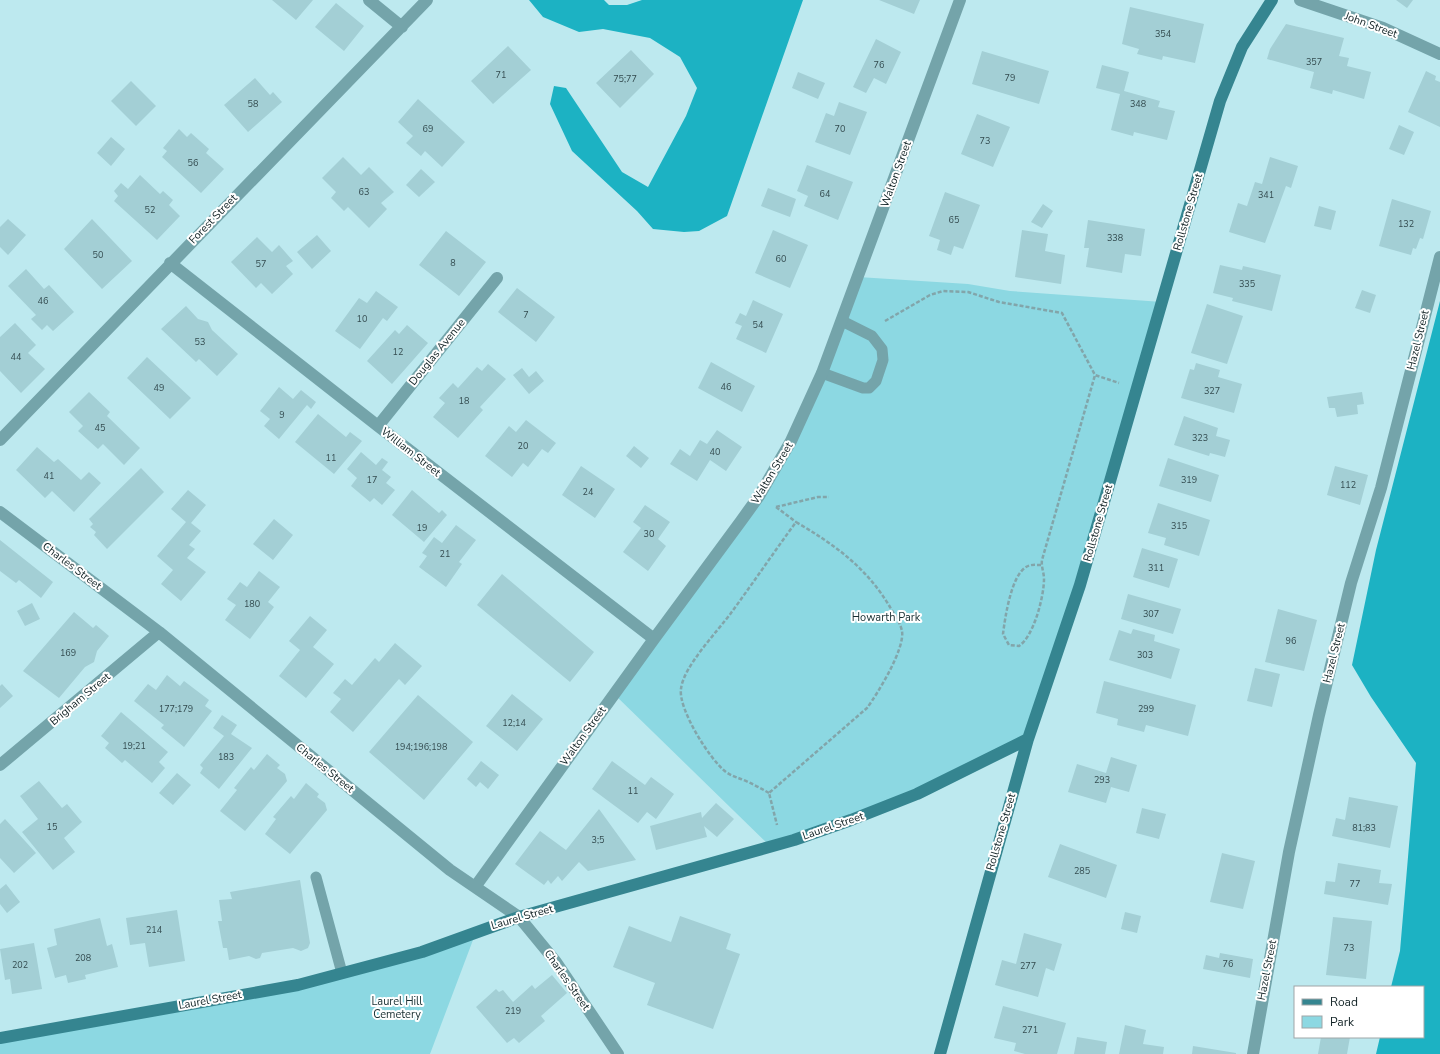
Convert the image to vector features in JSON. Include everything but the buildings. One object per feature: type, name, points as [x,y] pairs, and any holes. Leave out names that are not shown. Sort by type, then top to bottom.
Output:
[{"type":"main road","name":"Rollstone Street","points":[[940,1054],[1028,739],[1080,585],[1220,101],[1242,47],[1272,0]]},
{"type":"main road","name":"Laurel Street","points":[[0,1038],[298,985],[422,952],[519,917],[788,841],[851,820],[917,794],[1028,739]]},
{"type":"street","points":[[368,0],[402,27]]},
{"type":"street","name":"Forest Street","points":[[0,440],[170,263],[427,0]]},
{"type":"street","name":"Walton Street","points":[[475,887],[759,496],[791,441],[822,373],[960,0]]},
{"type":"street","name":"John Street","points":[[1300,0],[1383,28],[1440,54]]},
{"type":"street","name":"Hazel Street","points":[[1253,1054],[1289,852],[1319,715],[1351,583],[1380,488],[1440,257]]},
{"type":"street","name":"William Street","points":[[170,263],[654,639]]},
{"type":"street","name":"Douglas Avenue","points":[[378,426],[497,278]]},
{"type":"street","name":"Charles Street","points":[[0,512],[160,632],[450,870],[519,917],[556,962],[618,1054]]},
{"type":"street","name":"Brigham Street","points":[[0,765],[160,632]]},
{"type":"lane","points":[[822,373],[863,388],[872,386],[876,381],[884,354],[879,344],[872,336],[842,320]]},
{"type":"lane","points":[[316,878],[342,973]]},
{"type":"path","points":[[872,336],[885,321],[930,295],[943,291],[968,292],[999,302],[1062,313],[1095,375],[1137,389]]},
{"type":"path","points":[[1041,565],[1030,565],[1025,568],[1013,586],[1003,634],[1009,645],[1015,646],[1022,644],[1036,616],[1044,584],[1041,565],[1095,375]]},
{"type":"path","points":[[759,496],[840,551],[878,586],[902,631],[902,640],[896,657],[878,693],[867,708],[769,793]]},
{"type":"path","points":[[776,507],[818,497],[829,497]]},
{"type":"path","points":[[776,822],[769,793],[749,782],[732,776],[717,764],[709,753],[687,714],[681,700],[680,689],[691,666],[731,614],[796,522]]},
{"type":"green space","name":"Howarth Park","points":[[858,277],[968,284],[1010,291],[1162,302],[1028,739],[964,771],[770,846],[614,694],[774,470]]},
{"type":"green space","name":"Laurel Hill Cemetery","points":[[476,932],[430,1054],[0,1054],[0,1038],[298,985]]},
{"type":"shaded area","points":[[529,0],[604,0],[609,5],[627,5],[642,0],[803,0],[727,216],[699,231],[684,232],[653,229],[637,211],[572,151],[550,104],[554,86],[566,88],[622,172],[648,187],[686,116],[697,88],[680,57],[650,38],[603,29],[579,32],[543,17]]},
{"type":"shaded area","points":[[1440,301],[1440,1054],[1376,1054],[1380,1038],[1424,1038],[1424,986],[1391,986],[1400,951],[1416,763],[1371,697],[1352,665],[1376,550]]}]
